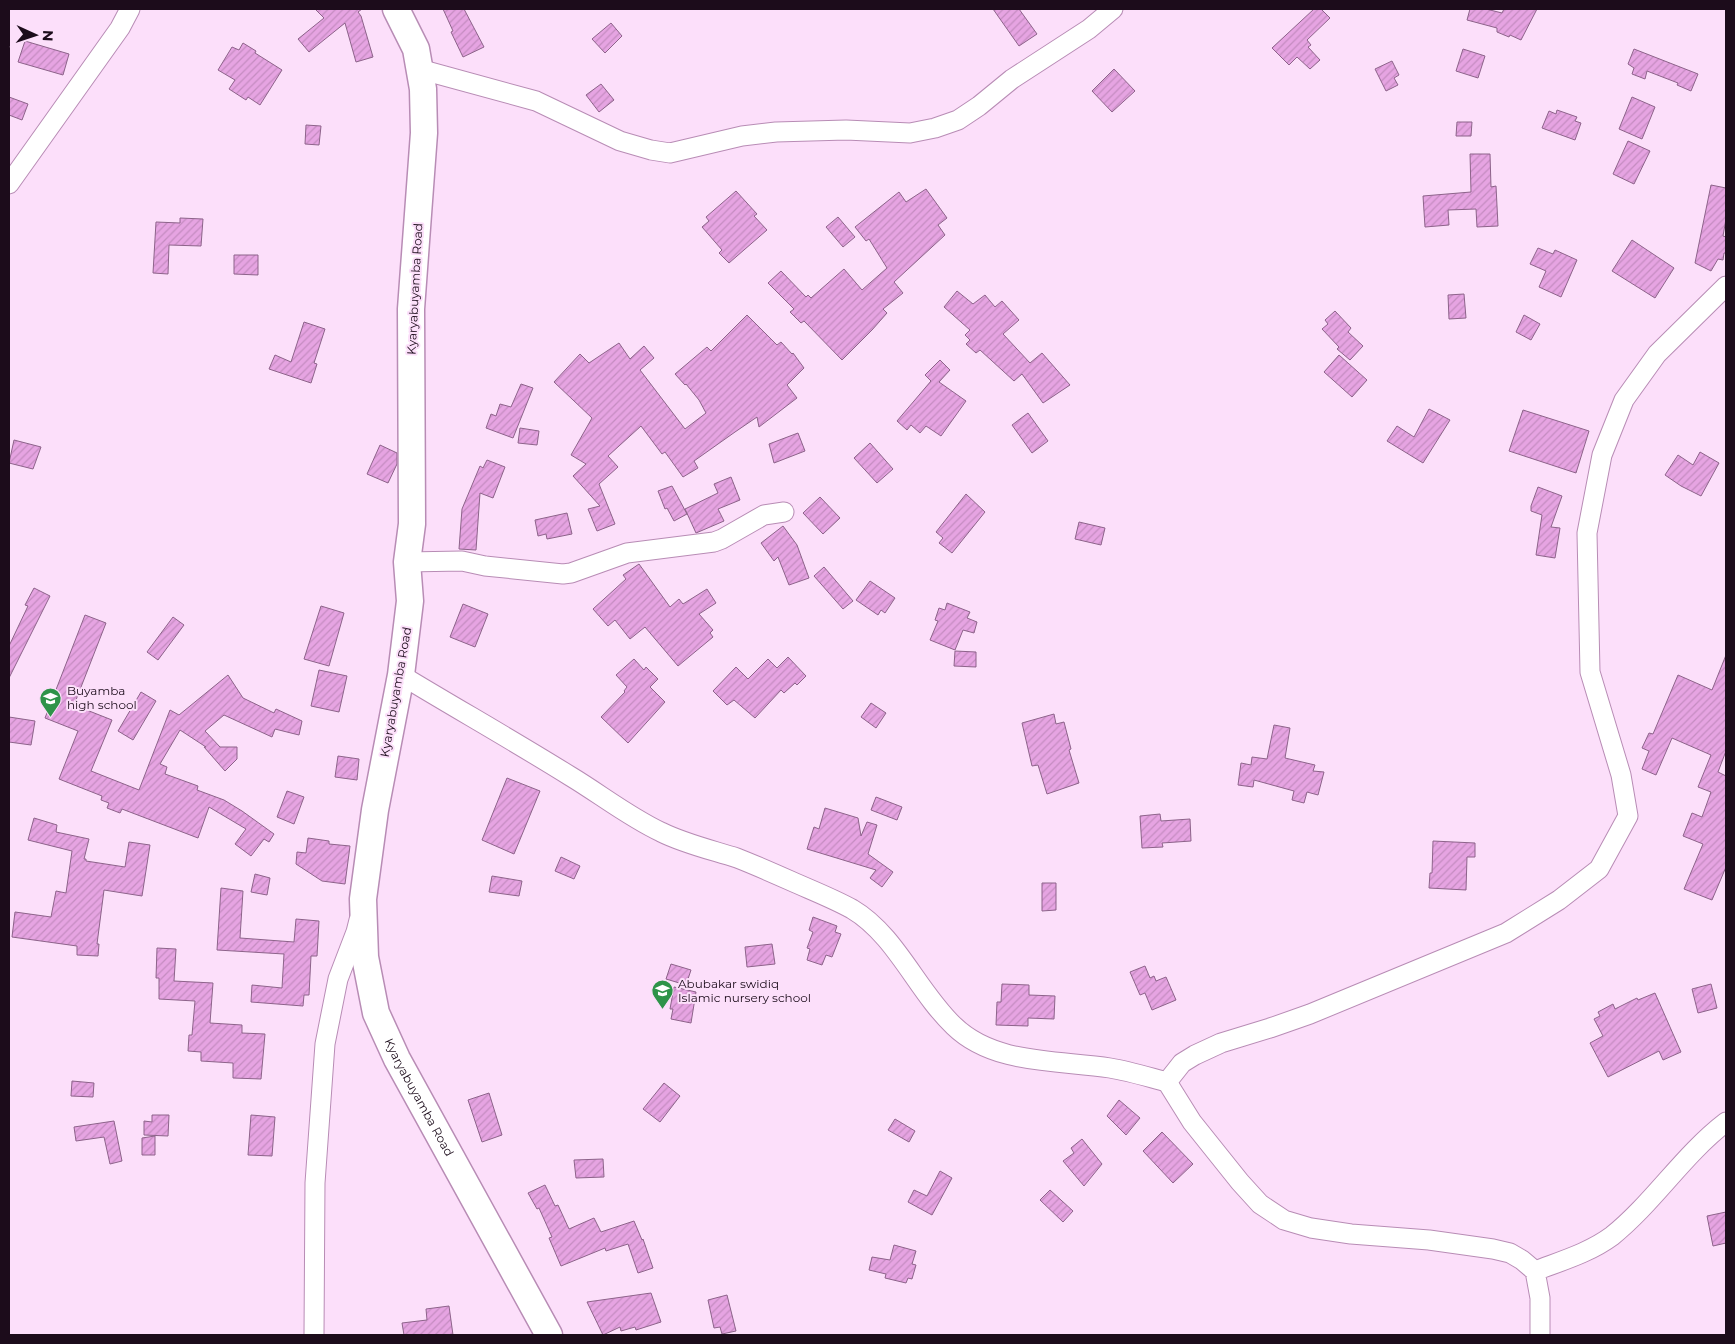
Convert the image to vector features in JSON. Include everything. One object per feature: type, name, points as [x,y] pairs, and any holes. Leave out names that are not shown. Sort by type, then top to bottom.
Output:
[{"type":"street","points":[[9,184],[120,28],[130,9]]},
{"type":"street","name":"Kyaryabuyamba Road","points":[[396,9],[416,49],[423,89],[424,133],[411,310],[412,524],[408,562],[410,601],[401,675],[375,810],[363,899],[365,957],[376,1013],[397,1059],[549,1335]]},
{"type":"street","points":[[419,69],[536,101],[620,141],[660,151],[677,151],[742,136],[776,132],[846,130],[910,132],[935,128],[958,120],[1012,80],[1089,29],[1113,9]]},
{"type":"street","points":[[1167,1082],[1182,1063],[1221,1043],[1310,1014],[1506,933],[1560,900],[1599,869],[1628,816],[1621,774],[1590,672],[1587,533],[1602,455],[1624,400],[1657,354],[1726,286]]},
{"type":"street","points":[[408,562],[462,561],[495,567],[563,574],[571,573],[627,553],[714,542],[764,515],[784,512]]},
{"type":"street","points":[[401,675],[661,832],[685,842],[739,859],[853,910],[887,940],[933,1004],[955,1027],[975,1042],[1006,1054],[1062,1064],[1110,1068],[1167,1082],[1192,1122],[1240,1182],[1260,1204],[1284,1220],[1311,1228],[1351,1234],[1429,1240],[1510,1253],[1535,1271],[1540,1298],[1540,1335]]},
{"type":"street","points":[[314,1335],[315,1183],[325,1044],[338,979],[356,932],[363,899]]},
{"type":"street","points":[[1535,1271],[1585,1252],[1612,1236],[1703,1142],[1726,1122]]},
{"type":"building","points":[[315,9],[362,9],[358,12],[361,16],[373,57],[356,62],[345,23],[309,52],[298,39],[324,18]]},
{"type":"building","points":[[443,9],[464,9],[484,47],[463,57]]},
{"type":"building","points":[[993,9],[1019,9],[1037,34],[1019,46]]},
{"type":"building","points":[[1314,9],[1321,9],[1330,18],[1307,40],[1311,45],[1308,47],[1320,60],[1310,69],[1297,57],[1289,65],[1272,48]]},
{"type":"building","points":[[1470,9],[1486,9],[1502,13],[1504,9],[1537,9],[1521,40],[1497,32],[1497,28],[1467,20]]},
{"type":"building","points":[[611,23],[622,36],[605,53],[592,39]]},
{"type":"building","points":[[25,41],[69,54],[63,75],[18,62]]},
{"type":"building","points":[[243,43],[282,70],[260,105],[248,97],[246,100],[229,89],[235,80],[218,70],[232,47],[239,50]]},
{"type":"building","points":[[1463,49],[1485,56],[1478,78],[1456,71]]},
{"type":"building","points":[[1634,49],[1698,74],[1691,91],[1677,85],[1678,83],[1647,71],[1645,79],[1632,74],[1634,68],[1628,64]]},
{"type":"building","points":[[1392,61],[1399,75],[1394,78],[1398,85],[1386,91],[1375,69]]},
{"type":"building","points":[[1114,69],[1135,91],[1112,112],[1092,91]]},
{"type":"building","points":[[601,84],[614,100],[599,112],[586,95]]},
{"type":"building","points":[[9,97],[28,104],[22,120],[9,115]]},
{"type":"building","points":[[1632,97],[1655,107],[1642,139],[1619,129]]},
{"type":"building","points":[[1557,110],[1577,117],[1575,121],[1581,123],[1575,140],[1542,128],[1549,111],[1556,114]]},
{"type":"building","points":[[1457,122],[1472,122],[1471,136],[1456,136]]},
{"type":"building","points":[[306,125],[321,126],[319,145],[305,144]]},
{"type":"building","points":[[1628,141],[1650,151],[1634,184],[1613,174]]},
{"type":"building","points":[[1470,154],[1490,154],[1491,187],[1496,186],[1498,226],[1477,227],[1476,209],[1448,210],[1449,225],[1425,227],[1423,196],[1471,192]]},
{"type":"building","points":[[1711,185],[1726,188],[1726,219],[1723,236],[1726,237],[1726,253],[1724,253],[1723,260],[1718,259],[1711,271],[1695,263]]},
{"type":"building","points":[[926,189],[947,218],[938,225],[945,235],[894,282],[903,293],[883,309],[887,313],[842,360],[804,321],[801,323],[790,312],[794,309],[768,283],[781,271],[806,297],[808,295],[811,298],[844,269],[862,290],[887,268],[869,239],[866,241],[855,227],[899,192],[906,202]]},
{"type":"building","points":[[736,191],[757,214],[754,216],[767,230],[729,263],[719,253],[722,250],[702,227],[709,221],[706,217]]},
{"type":"building","points":[[838,217],[855,237],[843,247],[826,227]]},
{"type":"building","points":[[180,218],[203,219],[201,246],[169,245],[168,274],[153,273],[156,222],[180,223]]},
{"type":"building","points":[[1632,240],[1674,268],[1655,298],[1612,271]]},
{"type":"building","points":[[1538,248],[1553,254],[1555,250],[1577,260],[1561,297],[1539,287],[1546,271],[1530,264]]},
{"type":"building","points":[[234,255],[258,255],[258,275],[234,274]]},
{"type":"building","points":[[957,291],[973,304],[985,295],[995,307],[1002,301],[1019,320],[1003,334],[1030,363],[1042,353],[1070,385],[1043,403],[1022,374],[1014,381],[980,350],[976,353],[966,344],[970,340],[965,335],[970,330],[944,307]]},
{"type":"building","points":[[1464,294],[1466,318],[1449,319],[1448,295]]},
{"type":"building","points":[[1335,311],[1351,328],[1348,332],[1363,346],[1350,360],[1337,349],[1339,347],[1322,329],[1328,324],[1325,320]]},
{"type":"building","points":[[747,315],[777,345],[781,342],[793,353],[804,368],[787,385],[797,398],[759,427],[757,417],[735,432],[694,461],[698,468],[683,477],[665,452],[662,454],[641,426],[608,456],[618,467],[599,484],[615,524],[597,531],[588,509],[600,506],[573,476],[586,464],[571,455],[592,418],[554,382],[580,354],[589,363],[619,343],[630,359],[644,346],[654,358],[640,370],[685,429],[706,413],[699,400],[675,374],[707,347],[711,351]]},
{"type":"building","points":[[1524,315],[1540,324],[1531,340],[1516,332]]},
{"type":"building","points":[[304,322],[325,329],[314,363],[317,364],[311,383],[269,369],[275,355],[291,362]]},
{"type":"building","points":[[1339,355],[1367,380],[1352,397],[1324,372]]},
{"type":"building","points":[[940,360],[950,370],[939,382],[966,401],[941,436],[926,426],[920,433],[911,425],[907,430],[897,421],[931,381],[925,375]]},
{"type":"building","points":[[521,384],[533,388],[513,438],[486,428],[491,414],[496,416],[500,404],[511,407]]},
{"type":"building","points":[[1429,409],[1450,420],[1423,463],[1387,441],[1397,426],[1414,437]]},
{"type":"building","points":[[1523,410],[1589,431],[1576,473],[1509,451]]},
{"type":"building","points":[[1028,413],[1048,441],[1032,453],[1012,425]]},
{"type":"building","points":[[520,428],[539,431],[537,445],[518,443]]},
{"type":"building","points":[[798,433],[805,451],[774,463],[769,444]]},
{"type":"building","points":[[14,440],[41,447],[33,469],[9,463]]},
{"type":"building","points":[[870,443],[893,469],[877,483],[854,458]]},
{"type":"building","points":[[380,445],[397,453],[397,464],[388,483],[367,474]]},
{"type":"building","points":[[1700,452],[1719,463],[1701,496],[1665,475],[1678,455],[1693,465]]},
{"type":"building","points":[[487,460],[505,467],[493,498],[480,493],[476,550],[459,549],[462,509],[480,466],[483,468]]},
{"type":"building","points":[[731,477],[740,500],[718,509],[724,521],[696,533],[685,509],[718,493],[714,484]]},
{"type":"building","points":[[672,486],[687,514],[674,521],[667,508],[665,509],[658,491]]},
{"type":"building","points":[[1538,487],[1562,496],[1551,527],[1560,528],[1555,558],[1536,555],[1542,515],[1531,511],[1531,506]]},
{"type":"building","points":[[966,494],[985,512],[952,553],[939,543],[943,538],[936,532]]},
{"type":"building","points":[[820,497],[840,518],[823,534],[803,513]]},
{"type":"building","points":[[567,513],[572,534],[547,539],[546,534],[538,536],[535,520]]},
{"type":"building","points":[[1079,522],[1105,528],[1101,545],[1075,539]]},
{"type":"building","points":[[783,526],[797,545],[809,578],[789,585],[778,557],[774,561],[761,543]]},
{"type":"building","points":[[639,564],[670,607],[679,599],[683,604],[707,589],[716,603],[699,614],[713,630],[710,633],[713,637],[678,666],[645,627],[630,639],[615,620],[608,626],[593,609],[626,579],[623,575]]},
{"type":"building","points":[[824,567],[853,601],[843,609],[814,576]]},
{"type":"building","points":[[870,581],[895,598],[885,613],[881,610],[878,615],[856,600]]},
{"type":"building","points":[[34,588],[50,596],[9,678],[9,646],[28,606],[25,605]]},
{"type":"building","points":[[947,603],[970,612],[967,618],[977,622],[974,633],[963,630],[955,650],[930,640],[938,621],[935,620],[939,608],[945,610]]},
{"type":"building","points":[[463,604],[488,614],[475,647],[450,637]]},
{"type":"building","points":[[321,606],[344,613],[329,666],[304,659]]},
{"type":"building","points":[[85,615],[106,623],[74,705],[112,720],[91,771],[139,790],[170,710],[179,715],[228,675],[243,698],[274,713],[276,709],[302,721],[299,735],[275,729],[272,737],[224,715],[205,731],[220,747],[237,747],[237,759],[225,771],[204,747],[206,747],[180,730],[160,764],[167,767],[165,774],[198,786],[197,790],[224,800],[274,834],[269,842],[264,839],[251,856],[235,844],[246,829],[209,807],[198,838],[122,809],[120,813],[107,808],[109,803],[101,800],[102,796],[59,779],[78,731],[45,718]]},
{"type":"building","points":[[173,617],[184,625],[158,660],[147,652]]},
{"type":"building","points":[[955,651],[976,652],[976,667],[954,666]]},
{"type":"building","points":[[1726,655],[1726,751],[1718,772],[1726,776],[1726,867],[1712,900],[1684,889],[1703,844],[1683,836],[1692,813],[1702,817],[1711,792],[1698,787],[1711,755],[1672,738],[1656,775],[1642,769],[1649,751],[1642,748],[1649,733],[1653,734],[1678,675],[1712,690]]},
{"type":"building","points":[[788,657],[806,676],[797,685],[795,683],[784,693],[781,690],[755,718],[734,700],[727,705],[713,691],[736,667],[748,679],[768,659],[777,668]]},
{"type":"building","points":[[634,659],[644,670],[646,667],[658,679],[650,687],[665,702],[628,743],[601,717],[625,692],[627,687],[616,675]]},
{"type":"building","points":[[319,670],[347,676],[339,712],[311,706]]},
{"type":"building","points":[[141,692],[156,701],[133,740],[118,731]]},
{"type":"building","points":[[871,703],[886,713],[876,728],[861,717]]},
{"type":"building","points":[[1054,714],[1056,724],[1064,722],[1071,749],[1069,750],[1079,783],[1047,794],[1038,765],[1032,766],[1022,723]]},
{"type":"building","points":[[9,717],[35,721],[31,745],[9,742]]},
{"type":"building","points":[[1274,725],[1290,728],[1285,758],[1315,765],[1313,771],[1324,772],[1318,795],[1307,792],[1304,803],[1292,800],[1294,791],[1254,780],[1253,787],[1238,785],[1241,763],[1251,765],[1252,757],[1267,759]]},
{"type":"building","points":[[338,756],[359,759],[357,780],[335,777]]},
{"type":"building","points":[[507,778],[540,791],[514,854],[482,840]]},
{"type":"building","points":[[287,791],[304,797],[294,824],[277,817]]},
{"type":"building","points":[[876,797],[902,807],[897,820],[871,810]]},
{"type":"building","points":[[825,808],[858,818],[861,836],[867,822],[877,825],[868,854],[893,872],[882,887],[870,878],[876,870],[807,849],[814,827],[819,829]]},
{"type":"building","points":[[1160,814],[1161,821],[1190,819],[1191,841],[1162,843],[1163,847],[1142,848],[1140,816]]},
{"type":"building","points":[[34,818],[57,825],[56,832],[89,839],[84,859],[86,861],[125,867],[129,842],[150,845],[142,896],[104,890],[97,944],[99,944],[98,956],[77,955],[77,946],[12,937],[15,912],[51,917],[56,891],[66,893],[72,851],[28,840]]},
{"type":"building","points":[[308,838],[329,841],[329,844],[350,846],[345,884],[322,881],[296,864],[297,852],[306,853]]},
{"type":"building","points":[[1433,841],[1475,843],[1475,857],[1467,857],[1466,890],[1429,888],[1430,873],[1432,873]]},
{"type":"building","points":[[561,857],[580,866],[574,879],[555,871]]},
{"type":"building","points":[[255,874],[270,878],[267,895],[251,892]]},
{"type":"building","points":[[492,876],[522,881],[519,896],[489,892]]},
{"type":"building","points":[[1042,883],[1056,883],[1056,910],[1042,911]]},
{"type":"building","points":[[221,888],[243,891],[240,938],[294,942],[296,919],[319,921],[317,956],[311,956],[309,995],[304,995],[303,1006],[251,1002],[252,985],[282,988],[284,954],[217,950]]},
{"type":"building","points":[[813,917],[837,926],[835,932],[841,934],[832,957],[826,955],[822,965],[807,960],[810,949],[807,948],[813,932],[809,930]]},
{"type":"building","points":[[772,944],[775,964],[747,967],[745,947]]},
{"type":"building","points":[[157,948],[176,949],[174,981],[213,983],[210,1023],[242,1025],[242,1033],[265,1034],[261,1079],[233,1078],[233,1063],[201,1061],[201,1052],[188,1051],[189,1035],[192,1035],[195,1001],[159,999],[159,978],[156,978]]},
{"type":"building","points":[[671,964],[691,970],[686,985],[666,979]]},
{"type":"building","points":[[1145,966],[1150,978],[1154,976],[1156,981],[1166,977],[1176,1000],[1152,1010],[1145,993],[1140,995],[1130,972]]},
{"type":"building","points":[[1002,984],[1029,985],[1029,995],[1055,996],[1054,1019],[1028,1018],[1028,1026],[996,1025],[997,1002],[1001,1002]]},
{"type":"building","points":[[1711,984],[1717,1008],[1698,1013],[1692,989]]},
{"type":"building","points":[[674,987],[696,992],[691,1023],[671,1019],[673,1009],[670,1009]]},
{"type":"building","points":[[1655,993],[1681,1052],[1663,1060],[1659,1051],[1608,1077],[1590,1043],[1603,1036],[1594,1019],[1600,1016],[1598,1012],[1613,1004],[1615,1009],[1637,998],[1638,1000]]},
{"type":"building","points":[[72,1081],[94,1083],[93,1097],[71,1096]]},
{"type":"building","points":[[664,1083],[680,1096],[660,1122],[643,1109]]},
{"type":"building","points":[[489,1093],[502,1135],[482,1142],[468,1100]]},
{"type":"building","points":[[1119,1100],[1140,1118],[1126,1135],[1107,1116]]},
{"type":"building","points":[[152,1115],[169,1115],[168,1136],[144,1135],[144,1121],[152,1122]]},
{"type":"building","points":[[251,1115],[275,1117],[272,1156],[248,1155]]},
{"type":"building","points":[[895,1119],[915,1131],[909,1142],[888,1130]]},
{"type":"building","points":[[114,1121],[122,1161],[110,1164],[104,1137],[76,1141],[74,1127]]},
{"type":"building","points":[[1162,1132],[1193,1164],[1173,1183],[1143,1151]]},
{"type":"building","points":[[155,1136],[155,1155],[142,1155],[142,1138]]},
{"type":"building","points":[[1082,1139],[1102,1164],[1084,1186],[1063,1161],[1074,1153],[1071,1148]]},
{"type":"building","points":[[603,1159],[604,1177],[576,1178],[574,1160]]},
{"type":"building","points":[[940,1171],[952,1178],[932,1215],[908,1202],[914,1190],[927,1196]]},
{"type":"building","points":[[545,1185],[555,1206],[558,1205],[569,1229],[594,1218],[601,1232],[634,1221],[643,1239],[653,1268],[638,1273],[628,1244],[606,1251],[605,1248],[561,1266],[549,1238],[552,1237],[539,1208],[537,1209],[528,1193]]},
{"type":"building","points":[[1050,1190],[1073,1211],[1063,1222],[1040,1200]]},
{"type":"building","points":[[1726,1212],[1726,1243],[1713,1246],[1707,1216]]},
{"type":"building","points":[[894,1245],[916,1251],[912,1264],[916,1265],[912,1279],[908,1278],[906,1283],[885,1278],[886,1274],[869,1270],[872,1257],[890,1260]]},
{"type":"building","points":[[651,1293],[661,1322],[636,1330],[635,1327],[621,1331],[620,1327],[603,1335],[587,1302]]},
{"type":"building","points":[[727,1295],[736,1331],[722,1334],[720,1327],[714,1328],[708,1300]]},
{"type":"building","points":[[449,1306],[453,1335],[404,1335],[402,1323],[427,1320],[426,1309]]},
{"type":"place","name":"Buyamba high school","points":[[51,717]]},
{"type":"place","name":"Abubakar swidiq Islamic nursery school","points":[[662,1010]]}]
